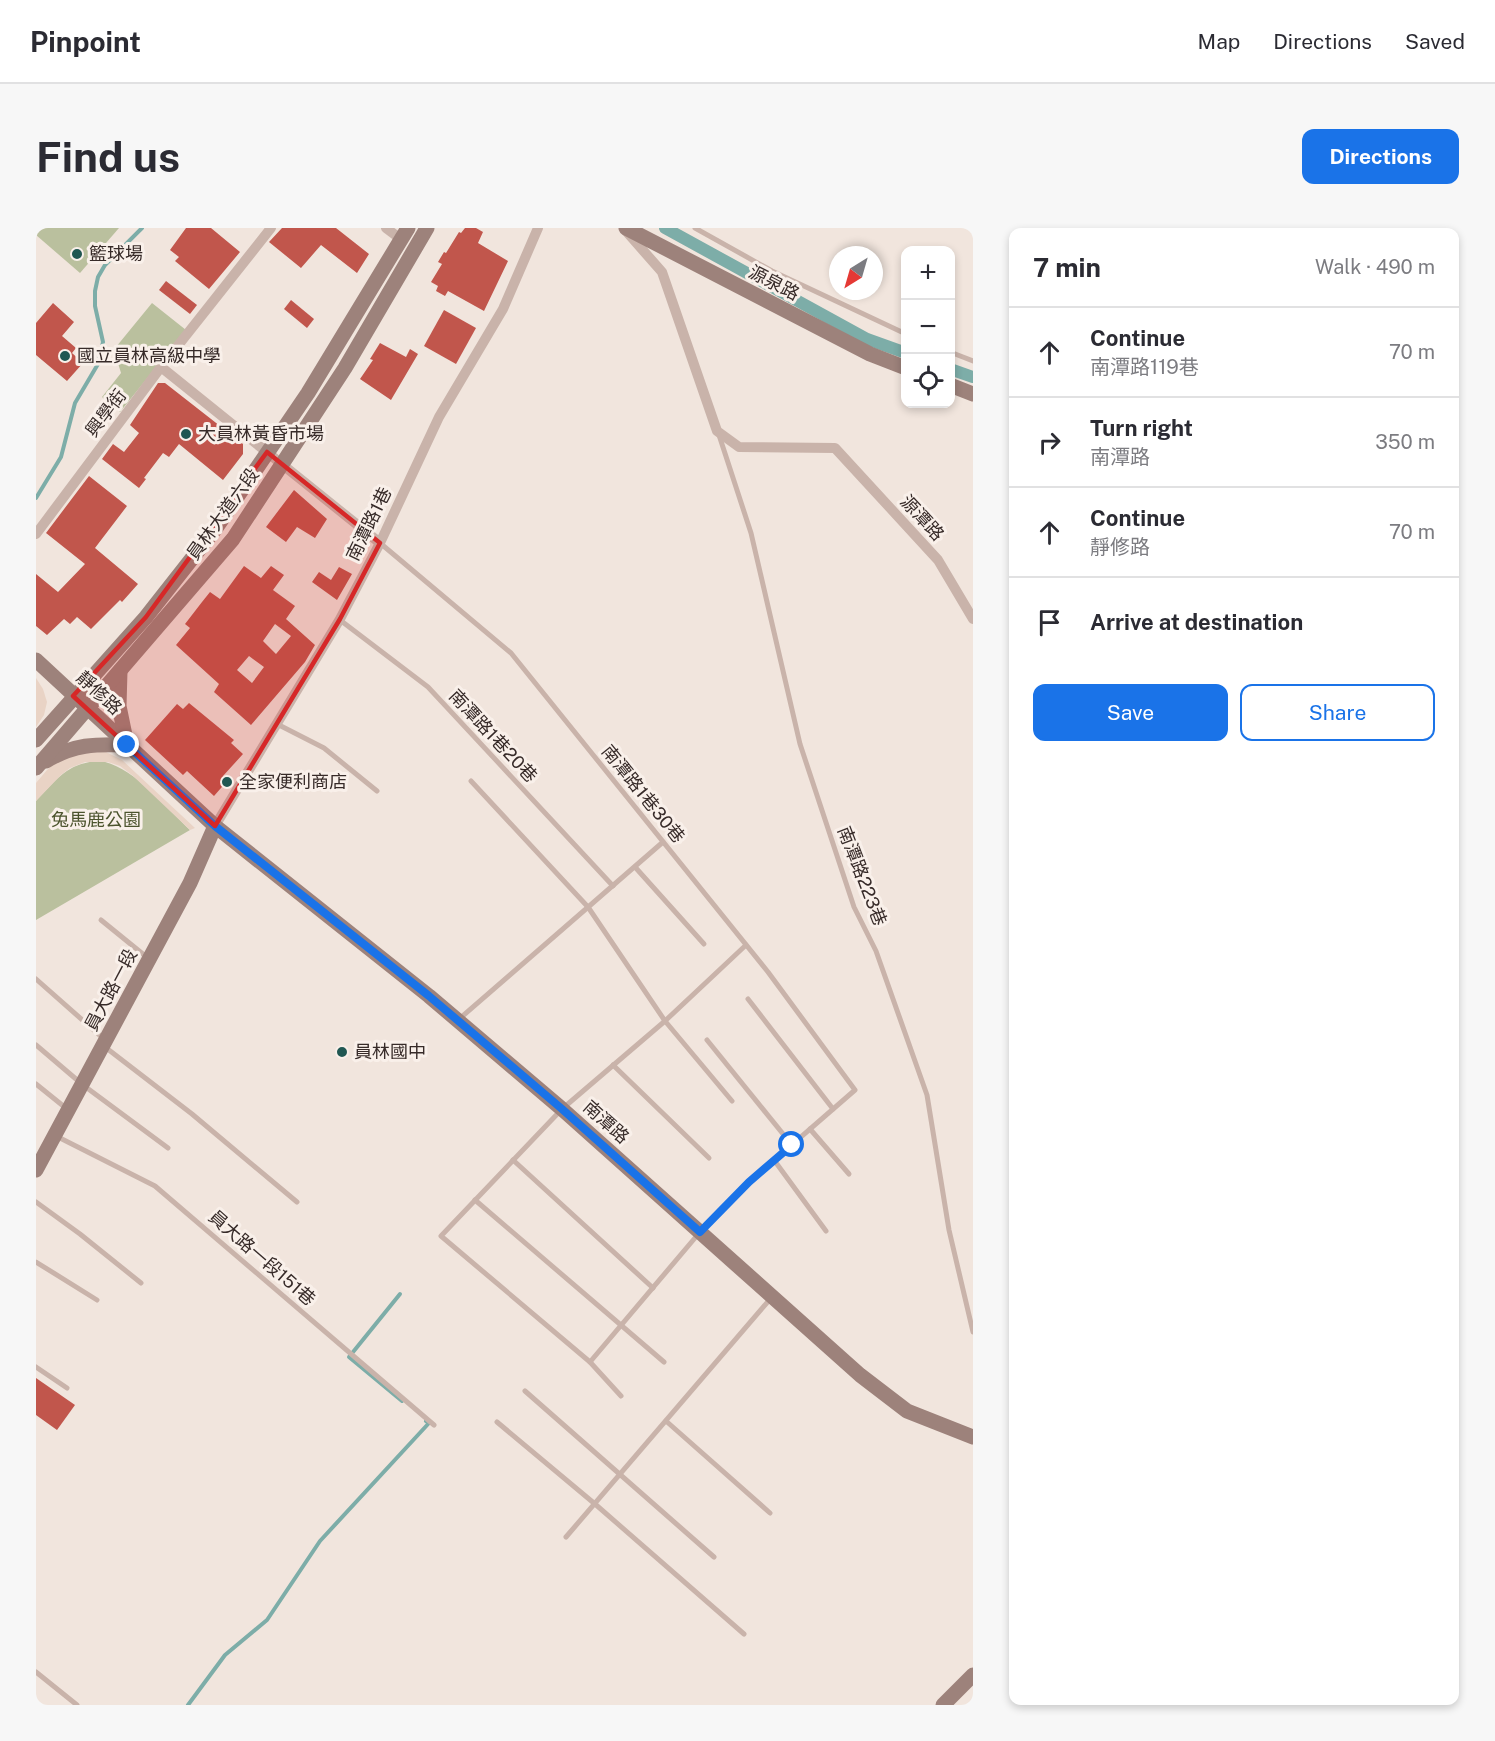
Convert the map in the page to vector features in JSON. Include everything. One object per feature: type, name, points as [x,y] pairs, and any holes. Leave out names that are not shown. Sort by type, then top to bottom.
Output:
[{"type":"street","name":"興學街","points":[[36,534],[161,368],[271,228]]},
{"type":"street","points":[[386,228],[405,234]]},
{"type":"street","name":"員林大道六段","points":[[37,767],[233,540],[345,368],[427,228]]},
{"type":"street","name":"南潭路1巷","points":[[215,826],[340,619],[380,543],[439,417],[503,309],[538,228]]},
{"type":"street","points":[[625,228],[662,272],[717,430]]},
{"type":"street","name":"源泉路","points":[[625,228],[860,349],[901,366]]},
{"type":"street","name":"員林大道六段","points":[[36,740],[153,608],[216,528],[308,393],[405,234]]},
{"type":"street","points":[[161,368],[380,543]]},
{"type":"street","points":[[955,387],[973,394]]},
{"type":"street","name":"源潭路","points":[[717,430],[739,447],[835,448],[938,560],[973,619]]},
{"type":"street","name":"靜修路","points":[[36,660],[215,826]]},
{"type":"street","points":[[37,767],[74,747],[94,744],[127,745],[119,706],[120,671]]},
{"type":"street","name":"員大路一段","points":[[36,1169],[190,883],[215,826]]},
{"type":"street","name":"南潭路","points":[[215,826],[457,1020],[562,1109],[860,1375],[907,1411],[973,1437]]},
{"type":"street","points":[[943,1705],[973,1675]]},
{"type":"lane","points":[[695,228],[772,271],[901,332]]},
{"type":"lane","points":[[955,354],[973,361]]},
{"type":"lane","name":"南潭路223巷","points":[[717,430],[752,533],[800,744],[854,907],[876,951],[927,1095],[950,1230],[973,1332]]},
{"type":"lane","name":"南潭路1巷30巷","points":[[380,543],[511,653],[747,945],[855,1090],[833,1109]]},
{"type":"lane","name":"南潭路1巷20巷","points":[[340,619],[428,687],[613,886]]},
{"type":"lane","points":[[277,724],[324,748],[377,791]]},
{"type":"lane","points":[[471,781],[588,908],[665,1021],[732,1101]]},
{"type":"lane","points":[[457,1020],[663,843]]},
{"type":"lane","points":[[635,867],[704,944]]},
{"type":"lane","points":[[101,920],[150,959]]},
{"type":"lane","points":[[621,1396],[590,1362],[441,1236],[562,1109],[665,1021],[747,945]]},
{"type":"lane","points":[[36,979],[105,1044],[297,1202]]},
{"type":"lane","points":[[590,1362],[700,1232],[749,1182],[833,1109],[748,999]]},
{"type":"lane","points":[[707,1040],[792,1145]]},
{"type":"lane","points":[[36,1045],[83,1085],[168,1148]]},
{"type":"lane","points":[[613,1065],[709,1158]]},
{"type":"lane","points":[[36,1084],[69,1110]]},
{"type":"lane","points":[[810,1129],[849,1174]]},
{"type":"lane","name":"員大路一段151巷","points":[[55,1135],[155,1186],[434,1425]]},
{"type":"lane","points":[[513,1160],[653,1288]]},
{"type":"lane","points":[[774,1160],[826,1231]]},
{"type":"lane","points":[[476,1200],[664,1362]]},
{"type":"lane","points":[[36,1202],[141,1283]]},
{"type":"lane","points":[[36,1262],[97,1300]]},
{"type":"lane","points":[[566,1537],[772,1297]]},
{"type":"lane","points":[[36,1367],[67,1389]]},
{"type":"lane","points":[[525,1391],[714,1557]]},
{"type":"lane","points":[[666,1421],[770,1513]]},
{"type":"lane","points":[[497,1422],[744,1634]]},
{"type":"lane","points":[[36,1672],[77,1705]]},
{"type":"highlighted area","points":[[267,452],[380,543],[340,619],[215,826],[73,696],[146,617]]},
{"type":"green space","name":"籃球場","points":[[36,228],[119,228],[80,273],[36,235]]},
{"type":"green space","points":[[152,303],[186,330],[120,412],[102,397],[121,373],[118,363],[121,351],[116,347]]},
{"type":"green space","name":"兔馬鹿公園","points":[[99,761],[111,764],[136,778],[190,830],[36,920],[36,801],[63,774],[79,765]]},
{"type":"shaded area","points":[[36,678],[47,702],[44,715],[36,727]]},
{"type":"shaded area","points":[[81,751],[106,752],[122,760],[195,828],[190,830],[132,775],[120,766],[108,762],[85,762],[70,768],[36,801],[36,783],[47,770],[56,762]]},
{"type":"building","points":[[186,228],[211,228],[240,252],[209,289],[175,261],[179,257],[170,250]]},
{"type":"building","points":[[282,228],[336,228],[369,254],[357,273],[321,245],[301,268],[269,242]]},
{"type":"building","points":[[465,228],[476,228],[483,232],[478,243],[508,261],[484,311],[448,291],[445,296],[436,291],[438,286],[431,282],[442,264],[438,262],[444,252],[446,253],[459,232],[461,233]]},
{"type":"building","points":[[166,281],[197,305],[190,314],[159,290]]},
{"type":"building","points":[[291,300],[314,319],[307,328],[284,309]]},
{"type":"building","points":[[53,303],[74,322],[62,336],[76,348],[72,353],[83,363],[67,381],[36,355],[36,323]]},
{"type":"building","points":[[444,310],[476,328],[456,364],[424,346]]},
{"type":"building","points":[[380,343],[406,357],[410,349],[418,354],[391,400],[360,379],[373,360],[370,359]]},
{"type":"building","name":"大員林黃昏市場","points":[[158,383],[165,383],[243,444],[243,454],[223,480],[179,444],[169,457],[163,453],[139,488],[102,459],[113,444],[124,452],[139,433],[130,425]]},
{"type":"building","points":[[89,476],[127,506],[95,548],[138,584],[122,602],[120,600],[91,629],[77,617],[70,624],[64,619],[47,635],[36,626],[36,574],[58,592],[85,564],[46,533]]},
{"type":"building","points":[[294,490],[327,519],[315,538],[297,527],[286,542],[266,527]]},
{"type":"building","points":[[244,566],[261,578],[271,566],[284,575],[273,590],[295,606],[286,619],[315,645],[305,662],[251,725],[214,692],[219,684],[176,645],[190,628],[185,624],[210,592],[220,599]],"holes":[[[275,624],[291,636],[276,654],[263,641]],[[249,656],[264,667],[252,683],[237,670]]]},
{"type":"building","points":[[339,567],[352,574],[337,600],[312,582],[319,572],[331,580]]},
{"type":"building","points":[[189,703],[234,740],[231,743],[243,754],[223,776],[228,780],[214,796],[187,771],[183,775],[145,740],[177,704],[183,709]]},
{"type":"building","points":[[36,1378],[75,1405],[57,1430],[36,1415]]},
{"type":"waterway","points":[[36,498],[61,457],[75,403],[98,364],[103,342],[95,306],[98,277],[105,265],[142,228]]},
{"type":"waterway","points":[[665,228],[867,339],[901,351]]},
{"type":"waterway","points":[[955,371],[973,377]]},
{"type":"waterway","points":[[400,1294],[349,1357],[402,1401]]},
{"type":"waterway","points":[[188,1705],[225,1655],[267,1620],[320,1541],[429,1423],[426,1421]]},
{"type":"place","name":"籃球場","points":[[77,254]]},
{"type":"place","name":"國立員林高級中學","points":[[65,356]]},
{"type":"place","name":"大員林黃昏市場","points":[[186,434]]},
{"type":"place","name":"全家便利商店","points":[[227,782]]},
{"type":"place","name":"員林國中","points":[[342,1052]]},
{"type":"route","points":[[127,745],[215,826],[429,996],[562,1109],[700,1232],[749,1182],[792,1145]]}]
